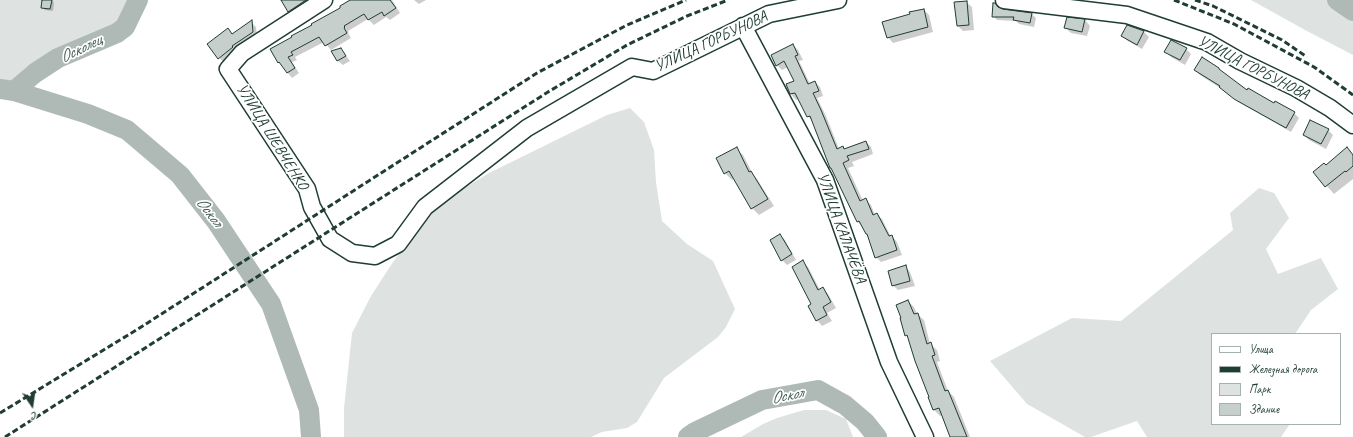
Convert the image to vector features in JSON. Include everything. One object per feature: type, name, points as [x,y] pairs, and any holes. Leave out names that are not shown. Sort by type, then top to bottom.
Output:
[{"type":"street","name":"УЛИЦА ШЕВЧЕНКО","points":[[324,0],[242,53],[228,69],[307,188],[312,207],[330,239],[352,253],[375,256],[398,244],[425,207],[527,128]]},
{"type":"street","name":"УЛИЦА ГОРБУНОВА","points":[[527,128],[632,68],[653,71],[769,14],[815,12],[838,0]]},
{"type":"street","name":"УЛИЦА ГОРБУНОВА","points":[[1004,0],[1127,15],[1207,42],[1240,61],[1296,88],[1330,108],[1353,125]]},
{"type":"street","name":"УЛИЦА КАЛАЧЁВА","points":[[742,26],[825,180],[889,362],[925,437]]},
{"type":"green space","points":[[0,0],[136,0],[124,25],[44,64],[14,88],[0,86]]},
{"type":"green space","points":[[1251,0],[1353,0],[1353,55],[1305,30]]},
{"type":"green space","points":[[630,108],[644,122],[654,150],[656,182],[662,221],[687,244],[713,261],[735,309],[726,327],[718,337],[664,378],[637,422],[627,428],[602,432],[591,437],[344,437],[344,408],[352,333],[371,296],[391,265],[432,208],[489,173],[607,115]]},
{"type":"green space","points":[[1259,188],[1274,193],[1289,218],[1266,249],[1278,274],[1321,258],[1338,289],[1311,310],[1296,333],[1211,333],[1211,425],[1289,425],[1281,437],[1147,437],[1137,421],[1091,437],[1085,437],[1027,404],[990,361],[1072,318],[1121,321],[1233,230],[1230,213]]},
{"type":"green space","points":[[804,410],[826,410],[846,419],[853,437],[741,437],[763,424],[777,418]]},
{"type":"building","points":[[42,0],[52,0],[50,9],[41,8]]},
{"type":"building","points":[[281,0],[306,0],[288,12]]},
{"type":"building","points":[[350,0],[390,0],[396,8],[384,16],[382,12],[368,20],[364,14],[344,26],[347,33],[325,46],[319,37],[291,52],[293,55],[288,57],[295,68],[287,73],[279,62],[278,63],[270,49],[340,8],[340,6]]},
{"type":"building","points":[[967,1],[969,25],[957,26],[954,2]]},
{"type":"building","points":[[993,3],[1003,9],[1032,13],[1030,23],[1013,20],[1014,17],[992,17]]},
{"type":"building","points":[[924,9],[928,27],[887,38],[882,22],[910,14],[909,12]]},
{"type":"building","points":[[1067,17],[1085,19],[1082,32],[1064,28]]},
{"type":"building","points":[[252,20],[253,32],[232,46],[233,47],[218,59],[207,44],[228,28],[232,34]]},
{"type":"building","points":[[1127,25],[1144,31],[1137,45],[1121,36]]},
{"type":"building","points":[[1171,40],[1187,48],[1180,60],[1164,52]]},
{"type":"building","points":[[793,44],[798,55],[795,56],[808,84],[815,81],[819,91],[813,93],[837,149],[843,146],[844,149],[866,141],[869,149],[847,156],[849,160],[843,163],[860,201],[866,198],[873,215],[877,213],[889,236],[892,235],[897,250],[875,258],[867,234],[859,221],[857,222],[830,168],[810,116],[807,117],[795,93],[790,94],[786,84],[794,81],[784,61],[776,66],[771,55]]},
{"type":"building","points":[[341,48],[346,56],[337,61],[331,51]]},
{"type":"building","points":[[1202,57],[1247,90],[1248,88],[1274,103],[1275,101],[1295,112],[1286,128],[1234,99],[1219,87],[1220,86],[1194,70]]},
{"type":"building","points":[[1310,120],[1329,129],[1321,144],[1303,135]]},
{"type":"building","points":[[737,147],[749,172],[751,171],[768,199],[751,209],[729,171],[724,174],[716,158]]},
{"type":"building","points":[[1347,147],[1353,155],[1353,166],[1325,187],[1313,172],[1324,163],[1326,165]]},
{"type":"building","points":[[780,234],[792,254],[781,261],[770,240]]},
{"type":"building","points":[[803,260],[818,290],[823,287],[831,302],[823,307],[827,315],[816,321],[808,306],[811,304],[792,267]]},
{"type":"building","points":[[906,265],[910,281],[892,286],[888,271]]},
{"type":"building","points":[[908,300],[914,314],[918,313],[927,344],[931,342],[935,355],[932,356],[945,391],[948,390],[967,437],[950,437],[939,408],[933,410],[907,335],[905,336],[896,305]]},
{"type":"waterway","name":"Осколец","points":[[14,91],[35,73],[58,58],[117,33],[125,27],[138,0]]},
{"type":"waterway","name":"Осколец","points":[[1337,0],[1353,11]]},
{"type":"waterway","name":"Оскол","points":[[0,89],[14,91],[88,114],[127,130],[180,175],[216,221],[271,304],[309,410],[311,437]]},
{"type":"waterway","name":"Оскол","points":[[688,437],[695,432],[762,400],[818,390],[845,405],[865,422],[877,437]]},
{"type":"railway","points":[[0,413],[138,329],[537,73],[627,25],[686,0]]},
{"type":"railway","points":[[5,437],[548,92],[627,45],[687,16],[728,0]]},
{"type":"railway","points":[[1174,0],[1234,24],[1314,67],[1353,95]]},
{"type":"railway","points":[[1195,0],[1213,6],[1282,40],[1307,57]]}]
